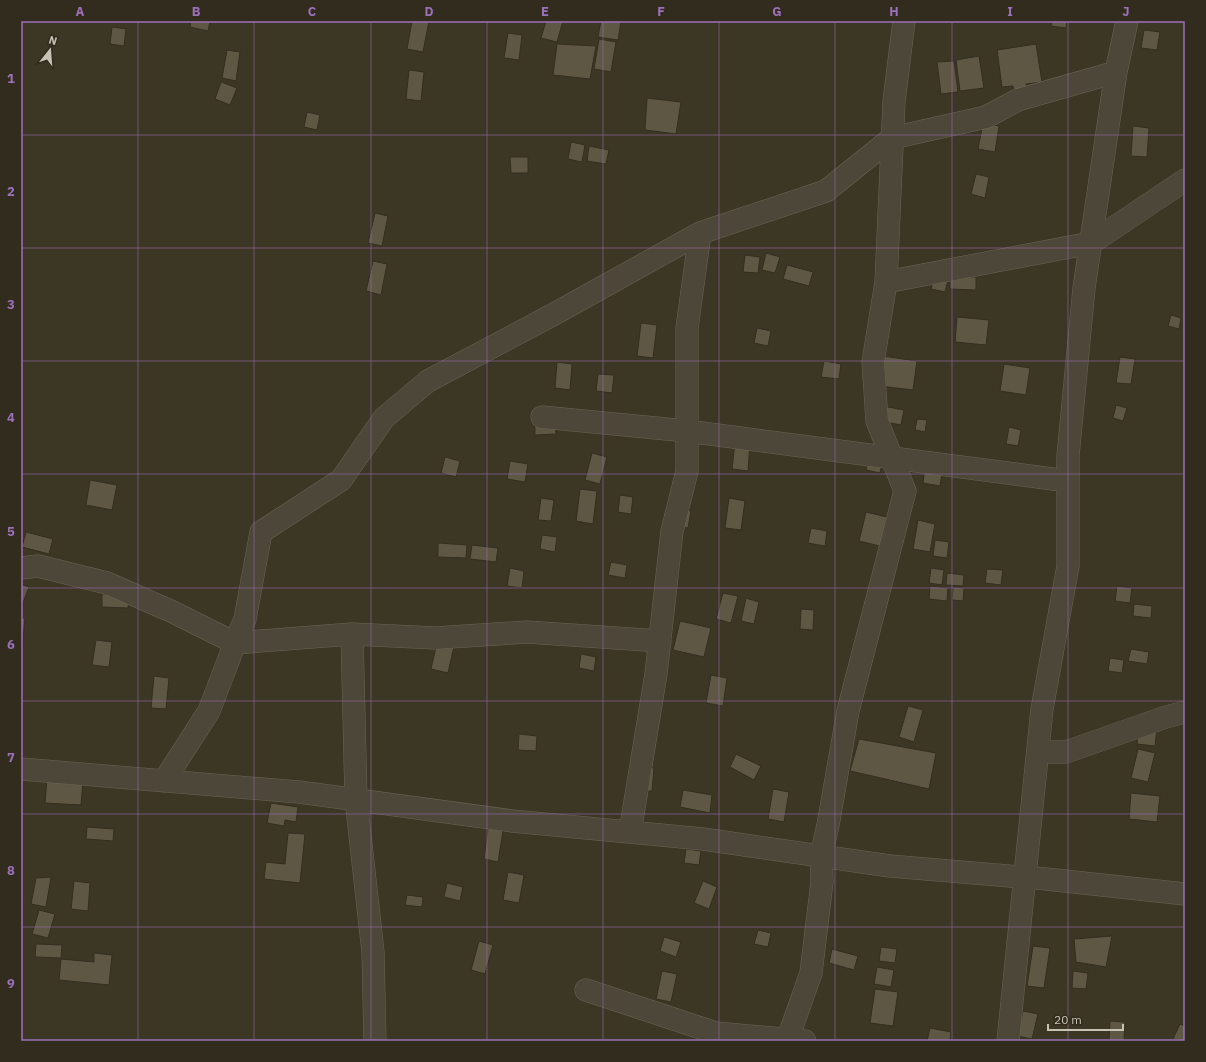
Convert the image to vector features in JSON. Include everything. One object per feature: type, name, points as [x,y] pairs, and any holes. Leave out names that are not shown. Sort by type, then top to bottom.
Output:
[{"type":"street","points":[[586,990],[716,1033],[793,1040],[811,973],[822,882],[821,856],[828,825],[848,711],[905,492],[877,421],[873,362],[886,282],[894,101],[904,21]]},
{"type":"street","points":[[1008,1041],[1042,709],[1068,566],[1068,456],[1084,288],[1116,72],[1128,21]]},
{"type":"street","points":[[164,781],[209,711],[245,619],[262,532],[341,480],[384,418],[428,381],[556,313],[700,233],[826,192],[892,138],[986,118],[1018,100],[1116,72]]},
{"type":"street","points":[[886,282],[1091,243],[1185,180]]},
{"type":"street","points":[[630,832],[656,674],[672,531],[686,471],[687,328],[700,233]]},
{"type":"street","points":[[542,417],[687,431],[1068,481]]},
{"type":"street","points":[[21,568],[38,566],[107,583],[173,612],[235,643],[352,634],[435,638],[527,632],[660,641]]},
{"type":"street","points":[[352,634],[356,799],[373,952],[375,1041]]},
{"type":"street","points":[[1038,752],[1066,752],[1166,717],[1185,712]]},
{"type":"street","points":[[21,769],[299,792],[512,821],[703,839],[890,866],[1185,894]]},
{"type":"building","points":[[191,21],[210,21],[208,31],[190,27]]},
{"type":"building","points":[[412,21],[429,21],[423,52],[407,49]]},
{"type":"building","points":[[546,21],[563,21],[557,42],[541,38]]},
{"type":"building","points":[[601,21],[621,21],[618,40],[598,37]]},
{"type":"building","points":[[1052,21],[1067,21],[1066,28],[1051,26]]},
{"type":"building","points":[[112,27],[126,29],[124,46],[110,44]]},
{"type":"building","points":[[1144,30],[1160,32],[1157,50],[1141,48]]},
{"type":"building","points":[[508,33],[522,35],[519,60],[504,58]]},
{"type":"building","points":[[599,39],[616,42],[611,72],[594,69]]},
{"type":"building","points":[[557,44],[596,46],[590,79],[553,75]]},
{"type":"building","points":[[1036,44],[1042,82],[1026,84],[1028,95],[1015,97],[1013,86],[1002,87],[997,50]]},
{"type":"building","points":[[227,50],[240,52],[236,81],[222,78]]},
{"type":"building","points":[[979,56],[984,88],[960,91],[956,60]]},
{"type":"building","points":[[954,61],[958,92],[941,94],[937,62]]},
{"type":"building","points":[[409,70],[424,72],[421,101],[406,99]]},
{"type":"building","points":[[221,82],[237,88],[230,105],[215,99]]},
{"type":"building","points":[[647,98],[681,102],[676,134],[645,130]]},
{"type":"building","points":[[307,112],[320,115],[317,130],[304,127]]},
{"type":"building","points":[[983,123],[999,126],[995,152],[978,149]]},
{"type":"building","points":[[1133,126],[1149,128],[1147,157],[1131,156]]},
{"type":"building","points":[[571,142],[585,145],[582,162],[568,159]]},
{"type":"building","points":[[589,146],[609,150],[606,164],[587,161]]},
{"type":"building","points":[[510,157],[528,157],[528,173],[511,173]]},
{"type":"building","points":[[976,174],[989,177],[985,198],[971,194]]},
{"type":"building","points":[[375,213],[388,216],[382,246],[368,243]]},
{"type":"building","points":[[766,253],[780,257],[775,273],[762,270]]},
{"type":"building","points":[[745,255],[760,257],[758,273],[743,272]]},
{"type":"building","points":[[373,261],[387,264],[381,295],[366,291]]},
{"type":"building","points":[[787,265],[813,272],[809,286],[783,279]]},
{"type":"building","points":[[950,276],[976,277],[976,290],[950,289]]},
{"type":"building","points":[[934,277],[948,280],[945,292],[931,289]]},
{"type":"building","points":[[1171,315],[1181,318],[1179,329],[1168,326]]},
{"type":"building","points":[[957,317],[989,320],[986,345],[955,342]]},
{"type":"building","points":[[641,323],[657,325],[653,358],[637,356]]},
{"type":"building","points":[[757,328],[771,331],[768,346],[754,343]]},
{"type":"building","points":[[883,356],[917,361],[913,390],[879,386]]},
{"type":"building","points":[[1120,357],[1135,359],[1131,384],[1116,383]]},
{"type":"building","points":[[824,361],[841,364],[839,379],[821,377]]},
{"type":"building","points":[[557,362],[572,364],[570,390],[555,388]]},
{"type":"building","points":[[1004,364],[1030,368],[1026,395],[1000,391]]},
{"type":"building","points":[[598,374],[614,375],[612,393],[596,391]]},
{"type":"building","points":[[877,405],[904,410],[901,425],[874,420]]},
{"type":"building","points":[[1116,405],[1127,408],[1123,421],[1113,418]]},
{"type":"building","points":[[917,419],[927,420],[925,432],[915,430]]},
{"type":"building","points":[[555,424],[556,434],[535,435],[535,425]]},
{"type":"building","points":[[1009,427],[1021,430],[1018,446],[1006,444]]},
{"type":"building","points":[[735,442],[750,443],[748,471],[732,469]]},
{"type":"building","points":[[592,453],[607,457],[600,484],[585,480]]},
{"type":"building","points":[[869,456],[883,459],[880,473],[866,470]]},
{"type":"building","points":[[445,457],[460,461],[456,477],[441,473]]},
{"type":"building","points":[[510,461],[528,464],[525,482],[507,479]]},
{"type":"building","points":[[925,465],[943,468],[940,486],[923,483]]},
{"type":"building","points":[[90,480],[117,485],[112,510],[86,505]]},
{"type":"building","points":[[580,489],[597,491],[593,524],[576,521]]},
{"type":"building","points":[[620,495],[633,497],[631,514],[618,512]]},
{"type":"building","points":[[541,498],[554,500],[551,521],[538,520]]},
{"type":"building","points":[[729,498],[745,501],[741,530],[725,528]]},
{"type":"building","points":[[673,508],[691,511],[688,528],[670,525]]},
{"type":"building","points":[[866,512],[895,519],[888,548],[859,541]]},
{"type":"building","points":[[918,520],[935,524],[930,552],[913,549]]},
{"type":"building","points":[[811,528],[827,531],[825,546],[808,543]]},
{"type":"building","points":[[26,532],[53,539],[49,554],[22,547]]},
{"type":"building","points":[[542,535],[557,537],[555,552],[540,549]]},
{"type":"building","points":[[935,540],[949,542],[947,558],[933,556]]},
{"type":"building","points":[[438,543],[467,545],[466,558],[438,557]]},
{"type":"building","points":[[472,545],[498,548],[496,562],[470,559]]},
{"type":"building","points":[[611,562],[627,565],[625,578],[608,575]]},
{"type":"building","points":[[510,568],[524,571],[522,588],[507,586]]},
{"type":"building","points":[[931,568],[944,570],[942,585],[929,583]]},
{"type":"building","points":[[987,569],[1003,570],[1001,585],[985,583]]},
{"type":"building","points":[[947,573],[964,575],[963,586],[946,585]]},
{"type":"building","points":[[21,584],[29,587],[21,608]]},
{"type":"building","points":[[930,586],[948,588],[947,601],[929,599]]},
{"type":"building","points":[[1117,586],[1132,588],[1130,603],[1115,601]]},
{"type":"building","points":[[953,587],[964,588],[963,601],[952,600]]},
{"type":"building","points":[[723,593],[738,596],[731,623],[716,619]]},
{"type":"building","points":[[102,594],[129,595],[128,608],[102,607]]},
{"type":"building","points":[[746,598],[759,602],[754,624],[741,621]]},
{"type":"building","points":[[1134,604],[1152,606],[1151,618],[1133,616]]},
{"type":"building","points":[[801,609],[814,610],[813,630],[800,629]]},
{"type":"building","points":[[21,618],[25,618],[22,650],[21,650]]},
{"type":"building","points":[[680,621],[711,628],[704,657],[673,650]]},
{"type":"building","points":[[438,638],[455,642],[448,673],[431,669]]},
{"type":"building","points":[[96,640],[112,642],[109,667],[92,665]]},
{"type":"building","points":[[1131,649],[1149,652],[1147,664],[1128,661]]},
{"type":"building","points":[[581,654],[596,657],[594,671],[579,668]]},
{"type":"building","points":[[1110,658],[1124,660],[1122,673],[1108,671]]},
{"type":"building","points":[[711,675],[727,678],[723,706],[706,703]]},
{"type":"building","points":[[154,676],[169,678],[166,709],[151,708]]},
{"type":"building","points":[[908,706],[923,710],[914,742],[899,737]]},
{"type":"building","points":[[1139,718],[1158,720],[1155,746],[1137,744]]},
{"type":"building","points":[[519,734],[537,736],[536,751],[518,750]]},
{"type":"building","points":[[859,739],[936,753],[929,789],[850,771]]},
{"type":"building","points":[[1138,749],[1155,753],[1148,782],[1131,778]]},
{"type":"building","points":[[736,754],[761,766],[754,780],[730,767]]},
{"type":"building","points":[[638,766],[654,768],[652,791],[635,790]]},
{"type":"building","points":[[47,779],[83,781],[81,805],[45,803]]},
{"type":"building","points":[[773,789],[789,792],[784,822],[768,819]]},
{"type":"building","points":[[683,790],[712,795],[710,813],[680,807]]},
{"type":"building","points":[[1131,793],[1160,796],[1157,822],[1129,819]]},
{"type":"building","points":[[271,803],[298,807],[296,822],[285,820],[284,826],[267,823]]},
{"type":"building","points":[[87,827],[114,829],[113,841],[86,839]]},
{"type":"building","points":[[488,828],[503,831],[498,862],[484,859]]},
{"type":"building","points":[[288,833],[305,834],[300,883],[264,879],[266,862],[285,864]]},
{"type":"building","points":[[686,849],[701,851],[699,865],[684,863]]},
{"type":"building","points":[[508,872],[524,875],[519,903],[503,900]]},
{"type":"building","points":[[51,877],[46,907],[31,904],[36,878]]},
{"type":"building","points":[[74,881],[90,883],[88,911],[71,909]]},
{"type":"building","points":[[703,881],[717,887],[709,909],[694,903]]},
{"type":"building","points":[[447,883],[463,887],[460,901],[444,897]]},
{"type":"building","points":[[407,895],[423,897],[422,907],[405,905]]},
{"type":"building","points":[[39,910],[55,914],[48,938],[32,934]]},
{"type":"building","points":[[758,930],[771,933],[768,947],[754,944]]},
{"type":"building","points":[[1112,936],[1106,967],[1076,962],[1074,939]]},
{"type":"building","points":[[664,937],[681,942],[676,957],[660,951]]},
{"type":"building","points":[[479,941],[493,945],[485,974],[471,970]]},
{"type":"building","points":[[36,944],[62,945],[61,958],[35,957]]},
{"type":"building","points":[[1033,946],[1050,948],[1044,988],[1027,986]]},
{"type":"building","points":[[881,947],[897,949],[895,963],[879,961]]},
{"type":"building","points":[[832,949],[858,956],[854,970],[829,963]]},
{"type":"building","points":[[94,953],[112,955],[109,985],[59,980],[61,959],[94,962]]},
{"type":"building","points":[[877,967],[894,970],[891,987],[874,984]]},
{"type":"building","points":[[662,971],[677,974],[671,1002],[656,999]]},
{"type":"building","points":[[1073,971],[1088,973],[1086,989],[1072,988]]},
{"type":"building","points":[[875,989],[898,992],[893,1026],[870,1023]]},
{"type":"building","points":[[1023,1011],[1038,1014],[1032,1039],[1017,1036]]},
{"type":"building","points":[[1110,1021],[1125,1022],[1124,1041],[1109,1041]]},
{"type":"building","points":[[1180,1024],[1185,1026],[1185,1041],[1173,1039]]},
{"type":"building","points":[[930,1028],[951,1032],[950,1041],[927,1041]]}]
